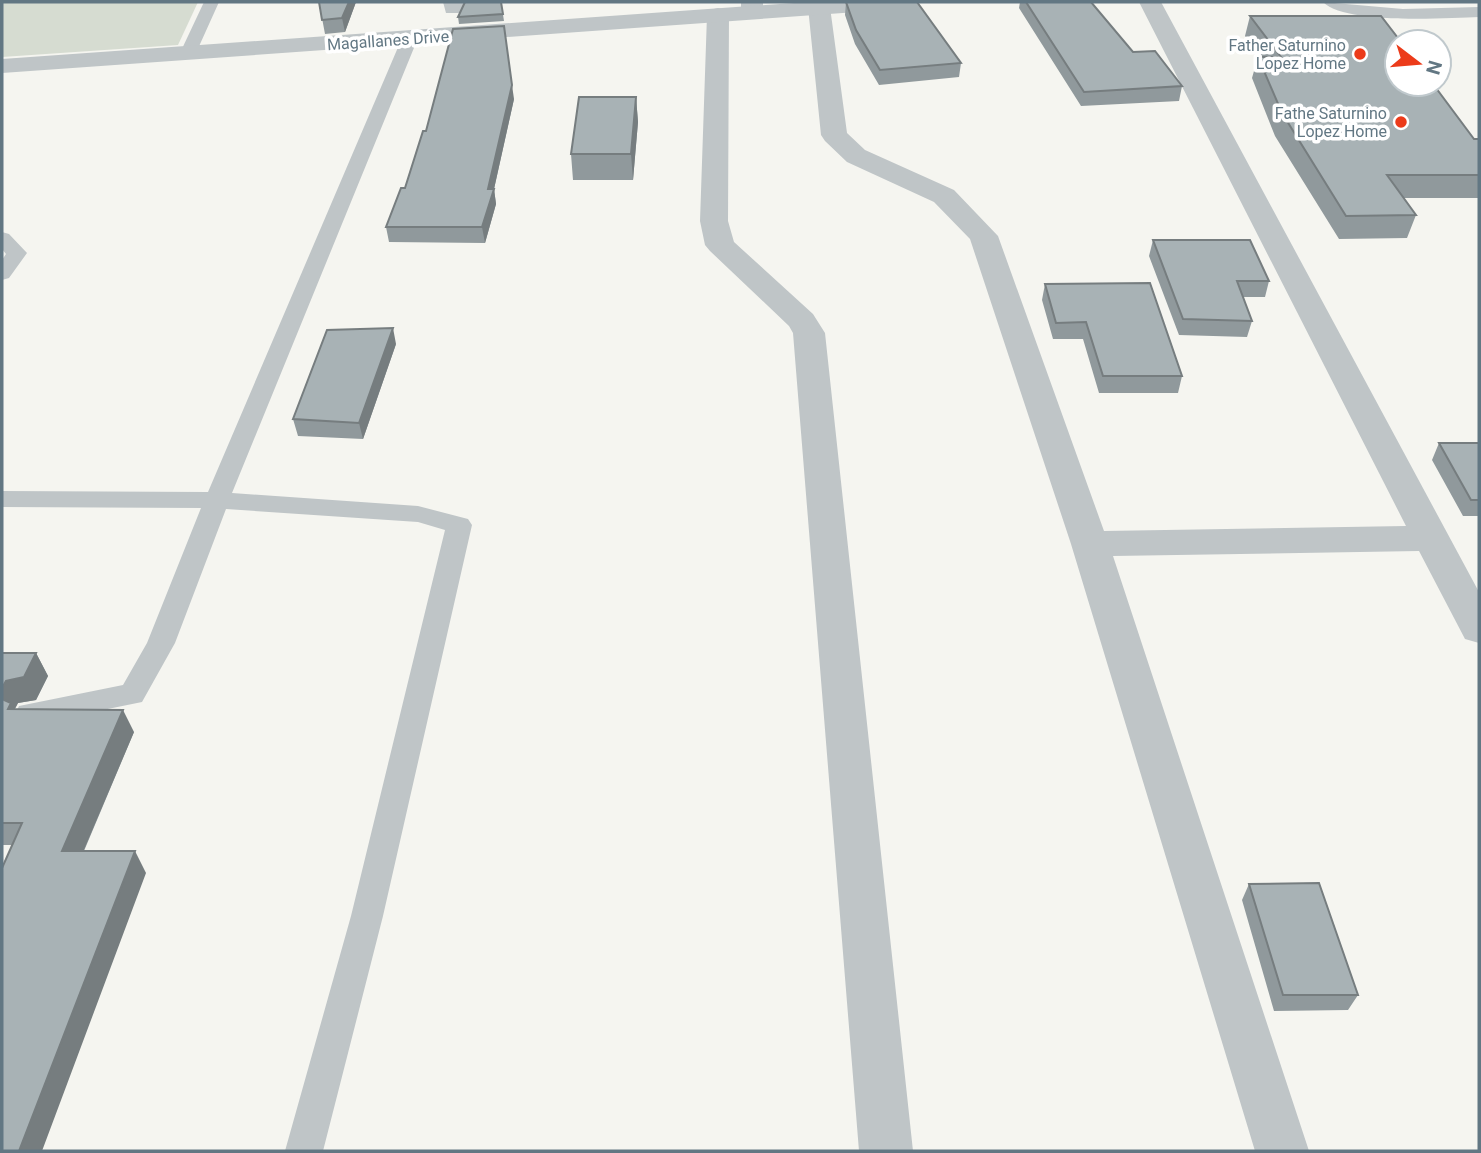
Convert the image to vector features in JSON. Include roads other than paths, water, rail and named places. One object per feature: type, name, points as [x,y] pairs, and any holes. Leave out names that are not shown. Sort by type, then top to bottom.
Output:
[{"type":"street","name":"Magallanes Drive","points":[[2,66],[410,38],[454,16],[741,10],[900,2]]},
{"type":"street","points":[[1150,2],[1479,629]]},
{"type":"street","points":[[819,7],[834,135],[856,156],[944,196],[984,236],[1090,544],[1282,1151]]},
{"type":"street","points":[[741,10],[714,221],[720,245],[802,321],[809,333],[886,1151]]},
{"type":"street","points":[[1090,544],[1431,538]]},
{"type":"lane","points":[[188,53],[211,2]]},
{"type":"lane","points":[[1331,2],[1339,7],[1362,11],[1479,12]]},
{"type":"lane","points":[[29,715],[132,694],[161,643],[410,38]]},
{"type":"lane","points":[[2,238],[17,253],[2,274]]},
{"type":"lane","points":[[2,499],[218,500],[418,514],[459,525],[367,916],[304,1151]]},
{"type":"place","name":"Father Saturnino Lopez Home","points":[[1360,54]]},
{"type":"place","name":"Fathe Saturnino Lopez Home","points":[[1401,122]]}]
